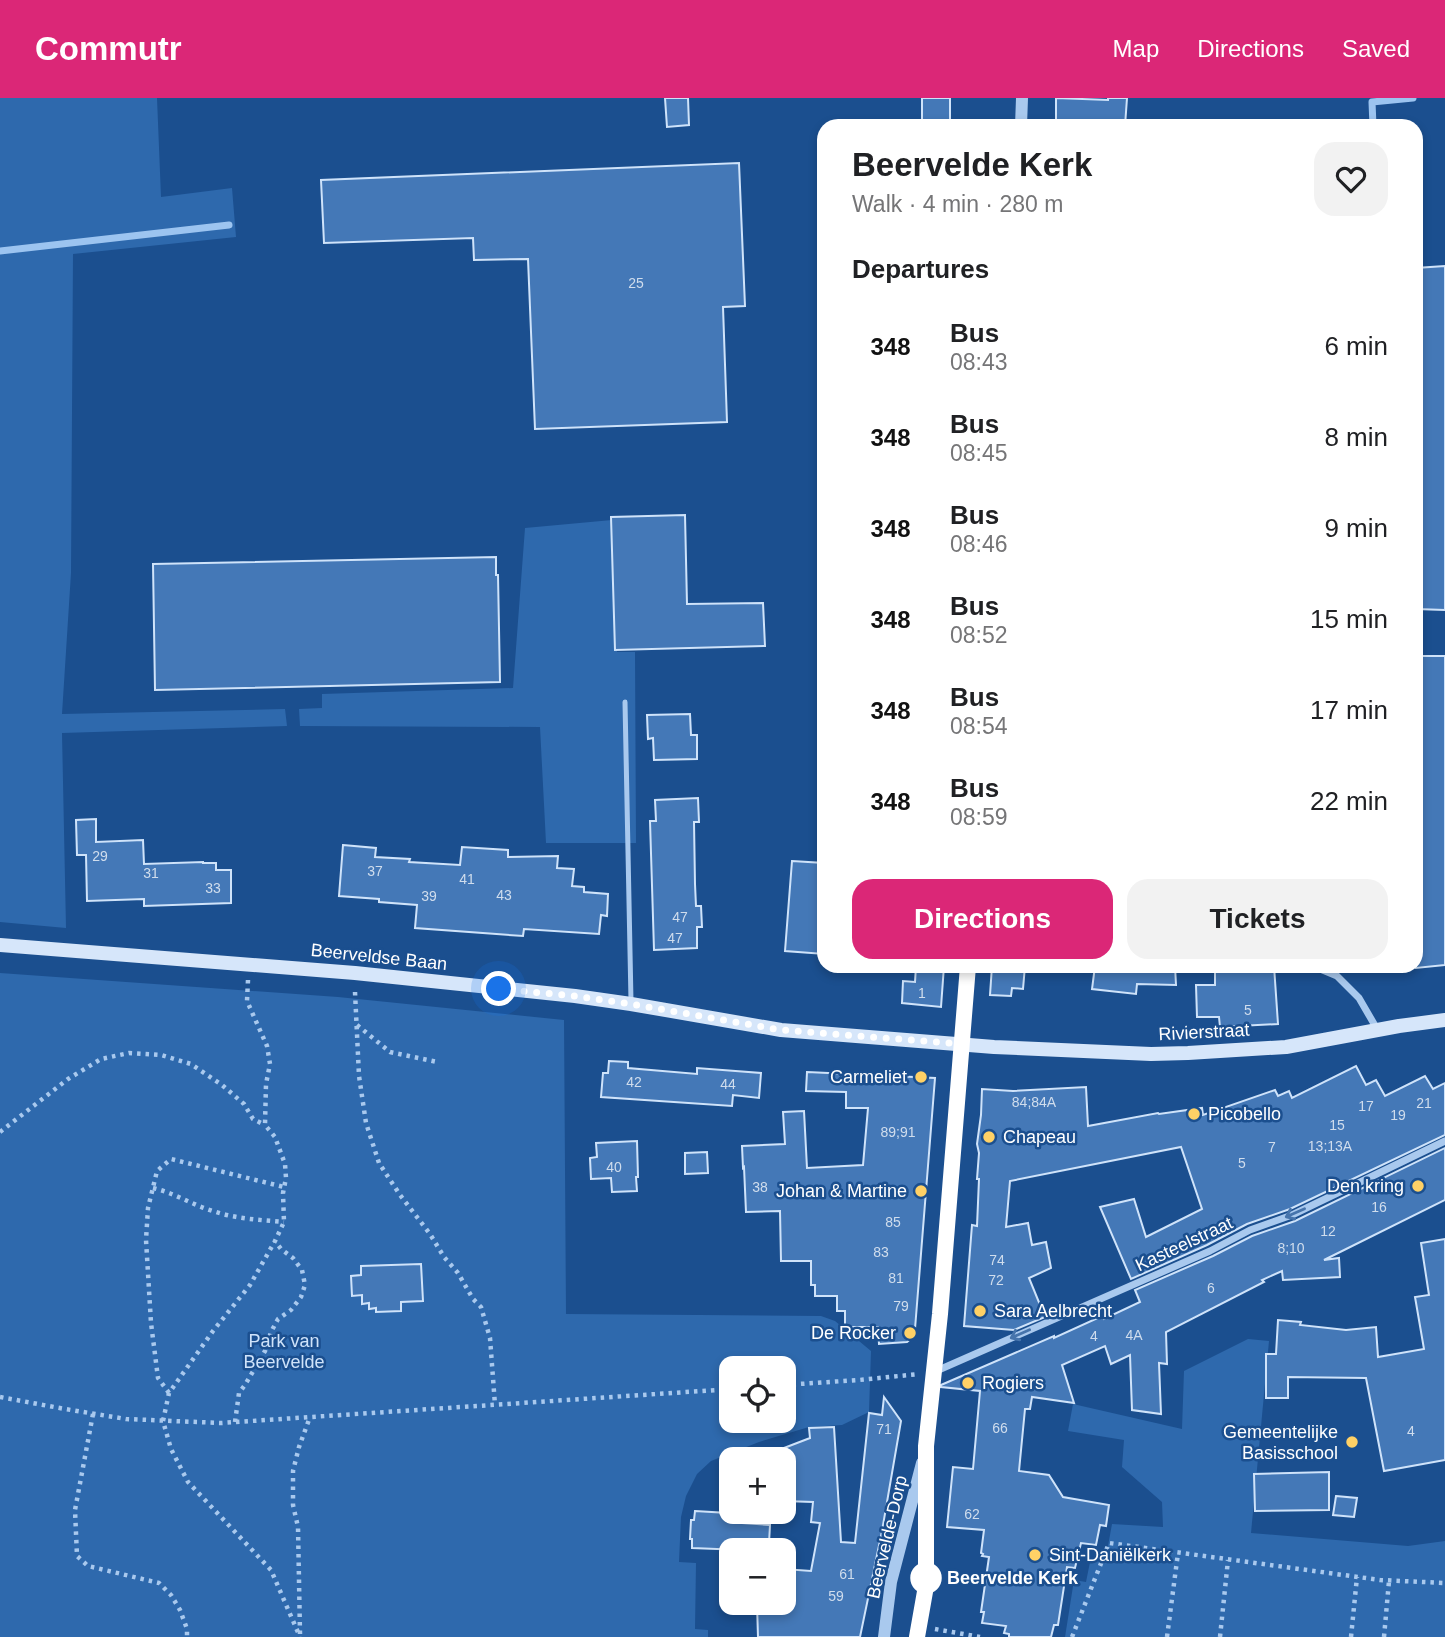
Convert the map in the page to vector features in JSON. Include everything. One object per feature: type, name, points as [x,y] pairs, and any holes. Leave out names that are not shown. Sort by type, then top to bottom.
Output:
[{"type":"main road","name":"Beerveldse Baan","points":[[0,945],[355,973],[575,996],[781,1030],[962,1044]]},
{"type":"main road","name":"Rivierstraat","points":[[962,1044],[1138,1054],[1188,1053],[1286,1047],[1445,1020]]},
{"type":"street","points":[[1021,119],[1022,98]]},
{"type":"street","name":"Beervelde-Dorp","points":[[917,1637],[926,1586],[926,1446],[967,973]]},
{"type":"street","points":[[1330,973],[1337,976],[1359,998],[1377,1030]]},
{"type":"street","name":"Kasteelstraat","points":[[934,1372],[1210,1251],[1250,1230],[1292,1214],[1445,1141]]},
{"type":"street","name":"Beervelde-Dorp","points":[[884,1637],[891,1583],[926,1446]]},
{"type":"lane","points":[[625,702],[631,1004]]},
{"type":"path","points":[[249,965],[247,1001],[267,1046],[270,1065],[266,1084],[265,1125]]},
{"type":"path","points":[[355,973],[359,1076],[366,1124],[379,1163],[481,1307],[490,1338],[495,1405]]},
{"type":"path","points":[[356,1024],[390,1052],[437,1062]]},
{"type":"path","points":[[0,1132],[68,1079],[101,1059],[129,1053],[162,1055],[191,1064],[244,1104],[253,1119],[265,1125],[275,1137],[285,1164],[284,1222],[250,1285],[169,1393],[163,1421],[171,1449],[188,1482],[271,1570],[300,1637]]},
{"type":"path","points":[[169,1393],[158,1378],[151,1323],[146,1240],[148,1208],[157,1171],[171,1158],[284,1187]]},
{"type":"path","points":[[153,1188],[167,1191],[218,1213],[250,1220],[284,1222]]},
{"type":"path","points":[[235,1422],[239,1393],[265,1351],[278,1319],[301,1297],[304,1285],[302,1270],[275,1241]]},
{"type":"path","points":[[796,1384],[934,1372]]},
{"type":"path","points":[[0,1397],[126,1419],[235,1422],[719,1390]]},
{"type":"path","points":[[93,1414],[75,1510],[77,1556],[88,1566],[159,1583],[171,1595],[180,1610],[187,1637]]},
{"type":"path","points":[[300,1637],[298,1527],[293,1505],[293,1471],[310,1417]]},
{"type":"path","points":[[1072,1637],[1109,1544],[1389,1581],[1445,1583]]},
{"type":"path","points":[[1167,1637],[1178,1553]]},
{"type":"path","points":[[1220,1637],[1228,1560]]},
{"type":"path","points":[[1351,1637],[1357,1577]]},
{"type":"path","points":[[1384,1637],[1389,1581]]},
{"type":"green space","points":[[0,98],[157,98],[161,197],[232,188],[236,237],[73,254],[71,573],[62,714],[285,709],[287,726],[62,733],[66,928],[0,922]]},
{"type":"green space","points":[[612,520],[617,652],[635,652],[636,843],[546,843],[540,727],[300,726],[299,709],[322,708],[322,694],[513,688],[525,528]]},
{"type":"green space","name":"Park van Beervelde","points":[[0,973],[338,997],[564,1020],[566,1314],[821,1316],[835,1321],[871,1351],[869,1412],[842,1425],[809,1427],[796,1431],[796,1356],[719,1356],[719,1433],[789,1433],[746,1447],[719,1447],[719,1458],[711,1461],[697,1474],[686,1496],[681,1517],[679,1562],[696,1563],[695,1629],[708,1630],[708,1637],[0,1637]]},
{"type":"green space","points":[[1248,1339],[1269,1341],[1251,1533],[1408,1546],[1445,1541],[1445,1637],[1065,1637],[1074,1580],[1086,1582],[1091,1557],[1106,1557],[1112,1524],[1163,1527],[1162,1502],[1122,1467],[1124,1440],[1068,1431],[1073,1404],[1182,1429],[1184,1371]]},
{"type":"building","points":[[665,98],[688,98],[689,125],[667,127]]},
{"type":"building","points":[[922,98],[950,98],[950,119],[922,119]]},
{"type":"building","points":[[1056,98],[1127,98],[1126,119],[1056,119]]},
{"type":"building","points":[[739,163],[745,306],[723,307],[727,422],[535,429],[528,259],[474,260],[473,238],[324,243],[321,180]]},
{"type":"building","points":[[1445,266],[1445,610],[1423,609],[1423,268]]},
{"type":"building","points":[[685,515],[687,604],[763,603],[765,646],[615,650],[611,517]]},
{"type":"building","points":[[496,557],[500,682],[155,690],[153,564]]},
{"type":"building","points":[[1423,656],[1445,656],[1445,965],[1423,967]]},
{"type":"building","points":[[690,714],[691,735],[697,735],[697,759],[654,760],[653,738],[648,739],[647,715]]},
{"type":"building","points":[[698,798],[699,822],[694,822],[695,884],[696,906],[701,906],[702,927],[697,927],[697,948],[654,950],[650,821],[656,821],[655,800]]},
{"type":"building","points":[[96,819],[96,842],[143,840],[144,864],[203,862],[216,863],[216,870],[231,870],[231,903],[144,906],[144,899],[87,901],[86,855],[77,855],[76,820]]},
{"type":"building","points":[[343,845],[376,848],[375,857],[460,865],[462,847],[508,850],[508,857],[558,856],[557,868],[574,869],[572,886],[584,887],[584,892],[608,894],[607,916],[601,915],[599,934],[524,929],[523,936],[415,928],[417,905],[339,896]]},
{"type":"building","points":[[792,861],[817,863],[817,953],[785,951]]},
{"type":"building","points":[[916,973],[943,973],[941,1007],[902,1003],[903,981],[915,982]]},
{"type":"building","points":[[992,973],[1024,973],[1023,989],[1012,988],[1011,996],[990,995]]},
{"type":"building","points":[[1094,973],[1175,973],[1176,985],[1137,984],[1136,994],[1092,989]]},
{"type":"building","points":[[1215,973],[1274,973],[1278,1024],[1220,1027],[1219,1017],[1197,1017],[1196,985],[1215,985]]},
{"type":"building","points":[[609,1061],[628,1062],[628,1068],[697,1074],[697,1068],[761,1073],[759,1098],[733,1095],[732,1106],[601,1097],[603,1073],[608,1073]]},
{"type":"building","points":[[1356,1066],[1366,1085],[1376,1080],[1385,1096],[1425,1076],[1433,1089],[1445,1083],[1445,1135],[1290,1209],[1247,1224],[1131,1279],[1100,1207],[1134,1199],[1146,1237],[1202,1209],[1181,1147],[1010,1181],[1006,1227],[1028,1223],[1032,1245],[1046,1242],[1051,1268],[1029,1278],[1045,1317],[1014,1330],[964,1326],[972,1225],[977,1226],[977,1144],[982,1089],[1013,1091],[1086,1087],[1088,1126],[1202,1108],[1203,1115],[1275,1090],[1278,1096],[1289,1091],[1292,1098]]},
{"type":"building","points":[[807,1072],[935,1078],[915,1329],[914,1336],[907,1342],[879,1344],[878,1327],[845,1327],[845,1311],[837,1311],[837,1296],[815,1296],[815,1285],[811,1285],[811,1261],[781,1261],[780,1211],[746,1212],[742,1146],[785,1144],[783,1112],[804,1111],[807,1168],[863,1165],[868,1108],[846,1108],[846,1092],[806,1091]]},
{"type":"building","points":[[637,1141],[637,1191],[612,1192],[611,1178],[591,1179],[590,1158],[597,1157],[596,1143]]},
{"type":"building","points":[[1445,1148],[1445,1200],[1324,1260],[1339,1258],[1340,1277],[1283,1280],[1282,1271],[1166,1332],[1167,1364],[1159,1363],[1161,1414],[1132,1410],[1130,1355],[1111,1364],[1105,1346],[1062,1365],[1074,1403],[1032,1397],[1030,1409],[1025,1409],[1019,1471],[1049,1475],[1063,1497],[1109,1505],[1106,1526],[1100,1525],[1096,1545],[1081,1543],[1075,1568],[1067,1567],[1058,1625],[1054,1625],[1051,1637],[1009,1637],[1009,1634],[1004,1633],[1006,1626],[982,1623],[984,1612],[981,1612],[989,1557],[982,1556],[981,1553],[984,1530],[947,1527],[953,1467],[973,1469],[980,1391],[941,1385],[1102,1316],[1104,1319],[1140,1302],[1135,1290],[1252,1236],[1295,1221]]},
{"type":"building","points":[[707,1152],[708,1173],[685,1174],[685,1153]]},
{"type":"building","points":[[1445,1239],[1445,1460],[1384,1471],[1366,1378],[1288,1377],[1288,1398],[1266,1398],[1266,1354],[1276,1354],[1278,1320],[1346,1330],[1376,1327],[1378,1357],[1424,1349],[1415,1297],[1429,1295],[1421,1243]]},
{"type":"building","points":[[421,1264],[423,1301],[401,1302],[401,1311],[376,1312],[376,1308],[369,1309],[369,1303],[362,1304],[362,1295],[352,1296],[351,1276],[361,1275],[361,1266]]},
{"type":"building","points":[[884,1397],[901,1421],[860,1637],[758,1637],[757,1615],[796,1615],[796,1570],[811,1571],[820,1523],[811,1522],[813,1502],[796,1501],[796,1447],[787,1447],[810,1438],[809,1428],[834,1427],[841,1542],[855,1543],[869,1413],[882,1415]]},
{"type":"building","points":[[1329,1472],[1329,1510],[1255,1511],[1254,1474]]},
{"type":"building","points":[[1336,1496],[1357,1498],[1354,1517],[1333,1515]]},
{"type":"building","points":[[695,1511],[719,1512],[719,1524],[770,1525],[769,1538],[719,1538],[719,1549],[692,1548],[691,1520],[694,1520]]},
{"type":"waterway","points":[[1373,119],[1372,102],[1413,98]]},
{"type":"waterway","points":[[0,251],[229,225]]},
{"type":"bus line","name":"348","points":[[917,1637],[926,1586],[926,1446],[940,1314],[967,973]]},
{"type":"place","name":"Carmeliet","points":[[921,1077]]},
{"type":"place","name":"Picobello","points":[[1194,1114]]},
{"type":"place","name":"Chapeau","points":[[989,1137]]},
{"type":"place","name":"Den kring","points":[[1418,1186]]},
{"type":"place","name":"Johan & Martine","points":[[921,1191]]},
{"type":"place","name":"Sara Aelbrecht","points":[[980,1311]]},
{"type":"place","name":"De Rocker","points":[[910,1333]]},
{"type":"place","name":"Rogiers","points":[[968,1383]]},
{"type":"place","name":"Gemeentelijke Basisschool","points":[[1352,1442]]},
{"type":"place","name":"Sint-Daniëlkerk","points":[[1035,1555]]},
{"type":"place","name":"Beervelde Kerk","points":[[926,1578]]},
{"type":"route","points":[[499,989],[631,1004],[781,1030],[962,1044],[940,1314],[926,1446],[926,1586],[926,1578]]}]
